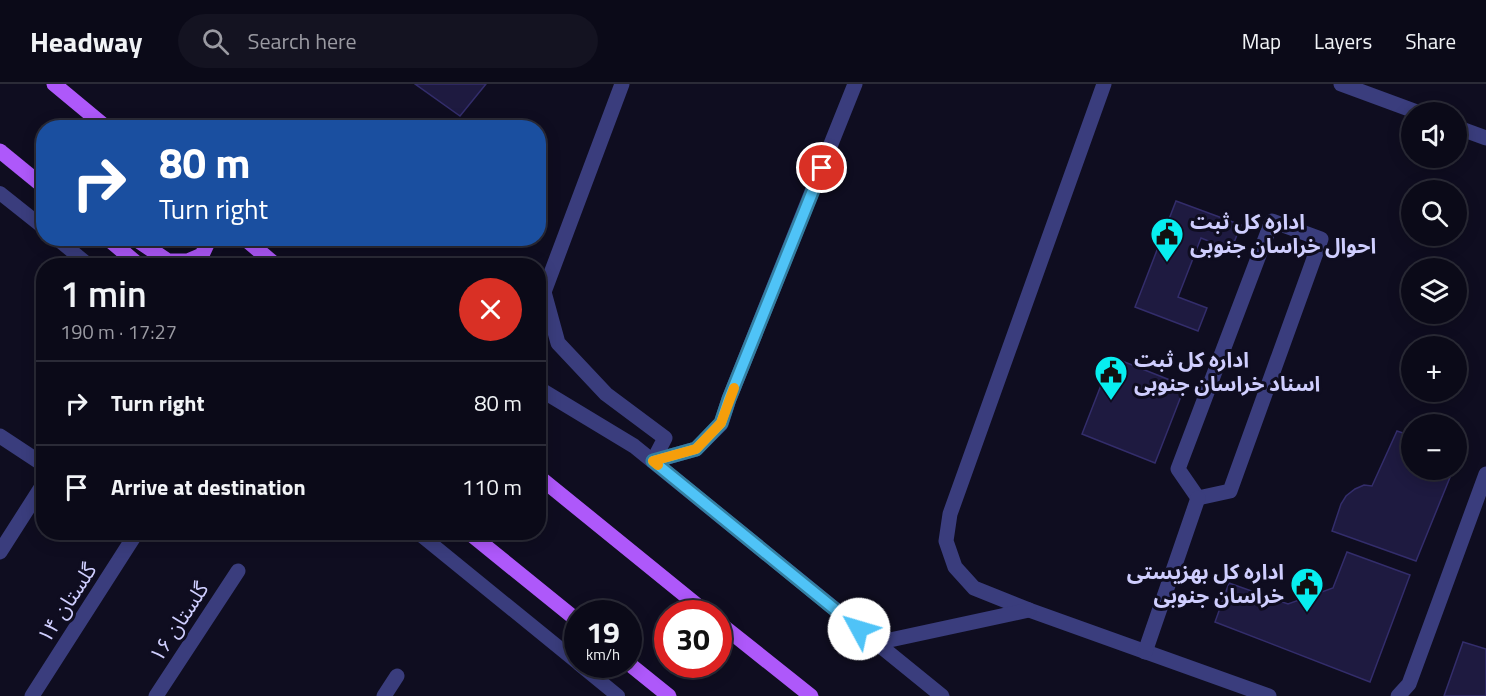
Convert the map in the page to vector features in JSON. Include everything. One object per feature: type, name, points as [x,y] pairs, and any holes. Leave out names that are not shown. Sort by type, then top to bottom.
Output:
[{"type":"main road","points":[[54,84],[97,120]]},
{"type":"main road","points":[[0,151],[36,174]]},
{"type":"main road","points":[[0,151],[36,180]]},
{"type":"main road","points":[[116,246],[131,258]]},
{"type":"main road","points":[[146,246],[164,258]]},
{"type":"main road","points":[[195,258],[202,255],[206,246]]},
{"type":"main road","points":[[253,246],[268,258]]},
{"type":"main road","points":[[546,482],[691,600]]},
{"type":"main road","points":[[478,540],[564,610]]},
{"type":"main road","points":[[732,633],[811,696]]},
{"type":"main road","points":[[642,674],[669,696]]},
{"type":"street","points":[[546,287],[622,84]]},
{"type":"street","points":[[653,461],[696,449],[721,423],[855,84]]},
{"type":"street","points":[[1104,84],[950,514],[946,542],[955,567],[974,588],[1269,696]]},
{"type":"street","points":[[1343,84],[1364,88],[1401,105]]},
{"type":"street","points":[[1467,131],[1486,138]]},
{"type":"street","points":[[0,192],[36,221]]},
{"type":"street","points":[[1272,221],[1321,239],[1230,490],[1198,498],[1178,469],[1272,221]]},
{"type":"street","points":[[66,246],[80,258]]},
{"type":"street","points":[[546,299],[558,343],[606,394],[665,438],[653,461]]},
{"type":"street","points":[[546,393],[634,446],[942,696]]},
{"type":"street","points":[[0,436],[36,460]]},
{"type":"street","points":[[1398,696],[1409,684],[1486,474]]},
{"type":"street","points":[[0,552],[36,496]]},
{"type":"street","points":[[1145,652],[1198,498]]},
{"type":"street","name":"گلستان ۱۴","points":[[32,696],[132,540]]},
{"type":"street","points":[[427,540],[564,653]]},
{"type":"street","name":"گلستان ۱۶","points":[[156,696],[238,571]]},
{"type":"street","points":[[876,642],[1029,610]]},
{"type":"street","points":[[384,696],[397,676]]},
{"type":"street","points":[[596,678],[618,696]]},
{"type":"building","points":[[415,84],[486,84],[460,116]]},
{"type":"building","points":[[1176,201],[1241,225],[1231,250],[1201,238],[1178,297],[1207,308],[1198,331],[1135,307]]},
{"type":"building","points":[[1112,357],[1185,386],[1155,463],[1082,434]]},
{"type":"building","points":[[1397,431],[1401,432],[1401,480],[1449,480],[1416,561],[1332,531],[1346,496],[1364,485],[1372,486]]},
{"type":"building","name":"اداره کل بهزیستی خراسان جنوبی","points":[[1347,552],[1410,575],[1370,682],[1215,622],[1229,583],[1288,604],[1333,588]]},
{"type":"building","points":[[1463,642],[1486,649],[1486,696],[1444,696]]},
{"type":"slow traffic","points":[[658,465],[653,461],[696,449],[721,423],[734,388]]},
{"type":"place","name":"اداره کل ثبت احوال خراسان جنوبی","points":[[1167,263]]},
{"type":"place","name":"اداره کل ثبت اسناد خراسان جنوبی","points":[[1111,401]]},
{"type":"place","name":"اداره کل بهزیستی خراسان جنوبی","points":[[1307,613]]},
{"type":"route","points":[[822,168],[721,423],[696,449],[653,461],[859,629]]}]
